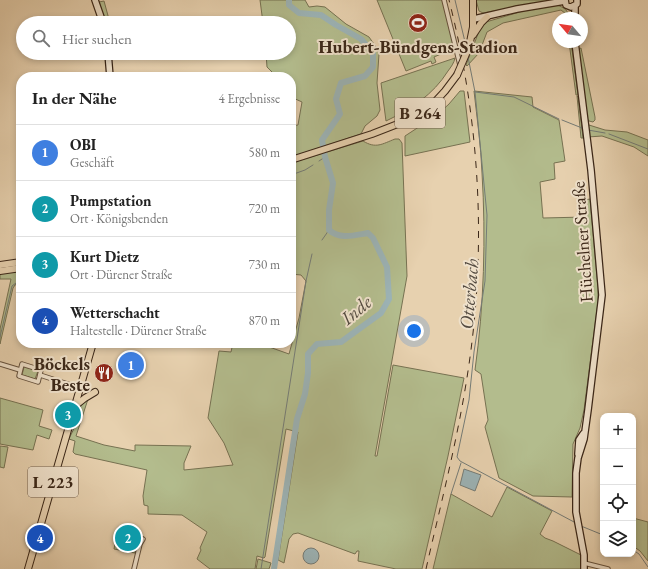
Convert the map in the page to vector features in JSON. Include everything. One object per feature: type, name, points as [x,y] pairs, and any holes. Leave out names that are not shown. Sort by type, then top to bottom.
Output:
[{"type":"main road","name":"B 264","points":[[296,159],[372,134],[408,120],[433,104],[457,75],[465,59],[469,47],[474,19],[474,0]]},
{"type":"main road","points":[[471,38],[478,26],[487,17]]},
{"type":"main road","points":[[0,265],[16,263]]},
{"type":"main road","points":[[0,270],[16,268]]},
{"type":"main road","name":"L 223","points":[[28,569],[92,348]]},
{"type":"main road","points":[[75,406],[95,392]]},
{"type":"street","points":[[95,0],[101,16]]},
{"type":"street","points":[[444,0],[461,66]]},
{"type":"street","points":[[474,19],[517,9],[565,1],[566,5],[574,4]]},
{"type":"street","name":"Hüchelner Straße","points":[[576,48],[591,170],[602,287],[600,320],[584,439],[578,458],[576,473],[576,512],[584,554],[584,566]]},
{"type":"street","points":[[109,60],[110,72]]},
{"type":"street","points":[[0,364],[20,370]]},
{"type":"street","points":[[22,364],[41,370],[40,375],[38,382],[19,376],[22,364]]},
{"type":"street","points":[[40,375],[80,388]]},
{"type":"street","points":[[134,569],[140,544],[143,539]]},
{"type":"street","points":[[584,566],[608,569]]},
{"type":"green space","points":[[260,0],[305,0],[309,7],[325,7],[346,24],[369,37],[379,54],[377,83],[380,110],[377,116],[365,126],[361,134],[296,155],[296,125],[298,125],[302,102],[296,99],[296,72],[272,72],[267,67],[266,60],[296,60],[296,16],[262,16]]},
{"type":"green space","name":"Hubert-Bündgens-Stadion","points":[[377,0],[443,0],[455,47],[434,57],[436,62],[432,64],[431,61],[406,71]]},
{"type":"green space","points":[[476,0],[554,0],[483,13],[479,11]]},
{"type":"green space","points":[[104,1],[108,16],[103,16],[99,2]]},
{"type":"green space","points":[[557,5],[567,12],[561,10],[503,23],[487,32],[479,53],[467,66],[466,65],[481,26],[486,22],[533,8]]},
{"type":"green space","points":[[570,48],[572,48],[578,95],[576,95]]},
{"type":"green space","points":[[581,48],[595,117],[593,122],[589,121],[586,117],[579,49]]},
{"type":"green space","points":[[455,58],[454,62],[436,87],[413,106],[386,121],[381,83]]},
{"type":"green space","points":[[460,91],[464,91],[470,142],[405,156],[405,136],[437,115]]},
{"type":"green space","points":[[474,91],[532,97],[533,107],[559,120],[565,161],[554,163],[555,179],[540,182],[543,218],[585,217],[584,200],[590,199],[598,302],[584,410],[580,428],[573,444],[572,497],[533,496],[499,478],[485,427],[488,420],[481,374],[475,370],[482,296],[484,222],[481,153]]},
{"type":"green space","points":[[577,96],[578,97],[583,138],[581,138]]},
{"type":"green space","points":[[589,125],[605,130],[627,132],[648,140],[648,156],[634,147],[602,136],[588,137]]},
{"type":"green space","points":[[395,139],[399,139],[402,143],[407,276],[375,456],[377,456],[393,365],[464,378],[422,569],[396,569],[358,561],[359,551],[355,554],[298,533],[293,534],[289,539],[284,563],[278,560],[298,432],[286,429],[265,557],[257,556],[255,569],[210,569],[197,559],[207,532],[182,515],[148,514],[148,506],[144,505],[143,496],[147,470],[75,454],[73,452],[75,441],[69,439],[76,424],[81,405],[89,396],[76,436],[104,445],[135,451],[135,445],[191,446],[184,463],[184,470],[233,465],[224,443],[208,418],[219,351],[231,352],[232,348],[272,348],[289,354],[291,348],[296,348],[296,329],[306,281],[301,275],[296,274],[296,161],[363,141],[372,145],[383,144]]},
{"type":"green space","points":[[16,271],[16,284],[13,288],[0,344],[0,329],[11,279],[0,279],[0,273]]},
{"type":"green space","points":[[24,367],[38,371],[35,379],[22,375]]},
{"type":"green space","points":[[0,398],[43,410],[39,426],[52,430],[49,439],[37,435],[33,450],[0,444]]},
{"type":"green space","points":[[0,446],[8,447],[4,468],[0,467]]},
{"type":"green space","points":[[507,487],[552,511],[540,534],[545,538],[581,555],[582,569],[433,569],[451,494],[492,517]]},
{"type":"green space","points":[[636,519],[648,522],[648,561],[636,548]]},
{"type":"green space","points":[[118,527],[139,531],[135,553],[114,549]]},
{"type":"green space","points":[[258,559],[271,563],[269,569],[256,569]]},
{"type":"water","points":[[464,469],[481,475],[475,491],[460,485]]},
{"type":"water","points":[[311,548],[317,550],[319,556],[317,562],[311,564],[305,562],[303,556],[305,550]]},
{"type":"waterway","name":"Inde","points":[[274,569],[297,419],[305,394],[308,373],[308,354],[317,344],[341,342],[381,313],[389,299],[387,267],[373,238],[368,233],[343,236],[329,230],[329,210],[333,183],[325,157],[322,140],[340,114],[336,99],[341,83],[365,76],[373,67],[373,53],[361,39],[321,15],[299,13],[289,5],[289,0]]},
{"type":"waterway","name":"Otterbach","points":[[455,0],[466,46]]},
{"type":"waterway","name":"Otterbach","points":[[468,57],[475,92],[487,215],[485,281],[474,352],[469,400],[457,457],[460,461],[574,522]]},
{"type":"waterway","points":[[475,92],[514,97],[559,119]]},
{"type":"waterway","points":[[562,120],[582,128]]},
{"type":"waterway","points":[[588,130],[605,133]]},
{"type":"waterway","points":[[609,134],[648,149]]},
{"type":"waterway","name":"Inde","points":[[319,161],[325,157]]},
{"type":"waterway","points":[[296,173],[313,165]]},
{"type":"waterway","points":[[322,240],[329,230]]},
{"type":"waterway","points":[[296,345],[306,281],[312,254]]},
{"type":"waterway","points":[[0,337],[12,286],[16,283]]},
{"type":"waterway","points":[[261,569],[296,348]]},
{"type":"waterway","points":[[451,494],[461,463]]},
{"type":"waterway","name":"Otterbach","points":[[581,526],[600,534]]},
{"type":"waterway","name":"Otterbach","points":[[636,552],[648,567]]},
{"type":"railway","points":[[426,569],[449,470],[468,371],[474,324],[479,231],[474,138],[468,92],[449,0]]},
{"type":"place","name":"Hubert-Bündgens-Stadion","points":[[418,23]]},
{"type":"place","name":"OBI","points":[[131,365]]},
{"type":"place","name":"Böckels Beste","points":[[104,373]]},
{"type":"place","name":"Kurt Dietz","points":[[68,415]]},
{"type":"place","name":"Wetterschacht","points":[[40,538]]},
{"type":"place","name":"Pumpstation","points":[[128,538]]}]
